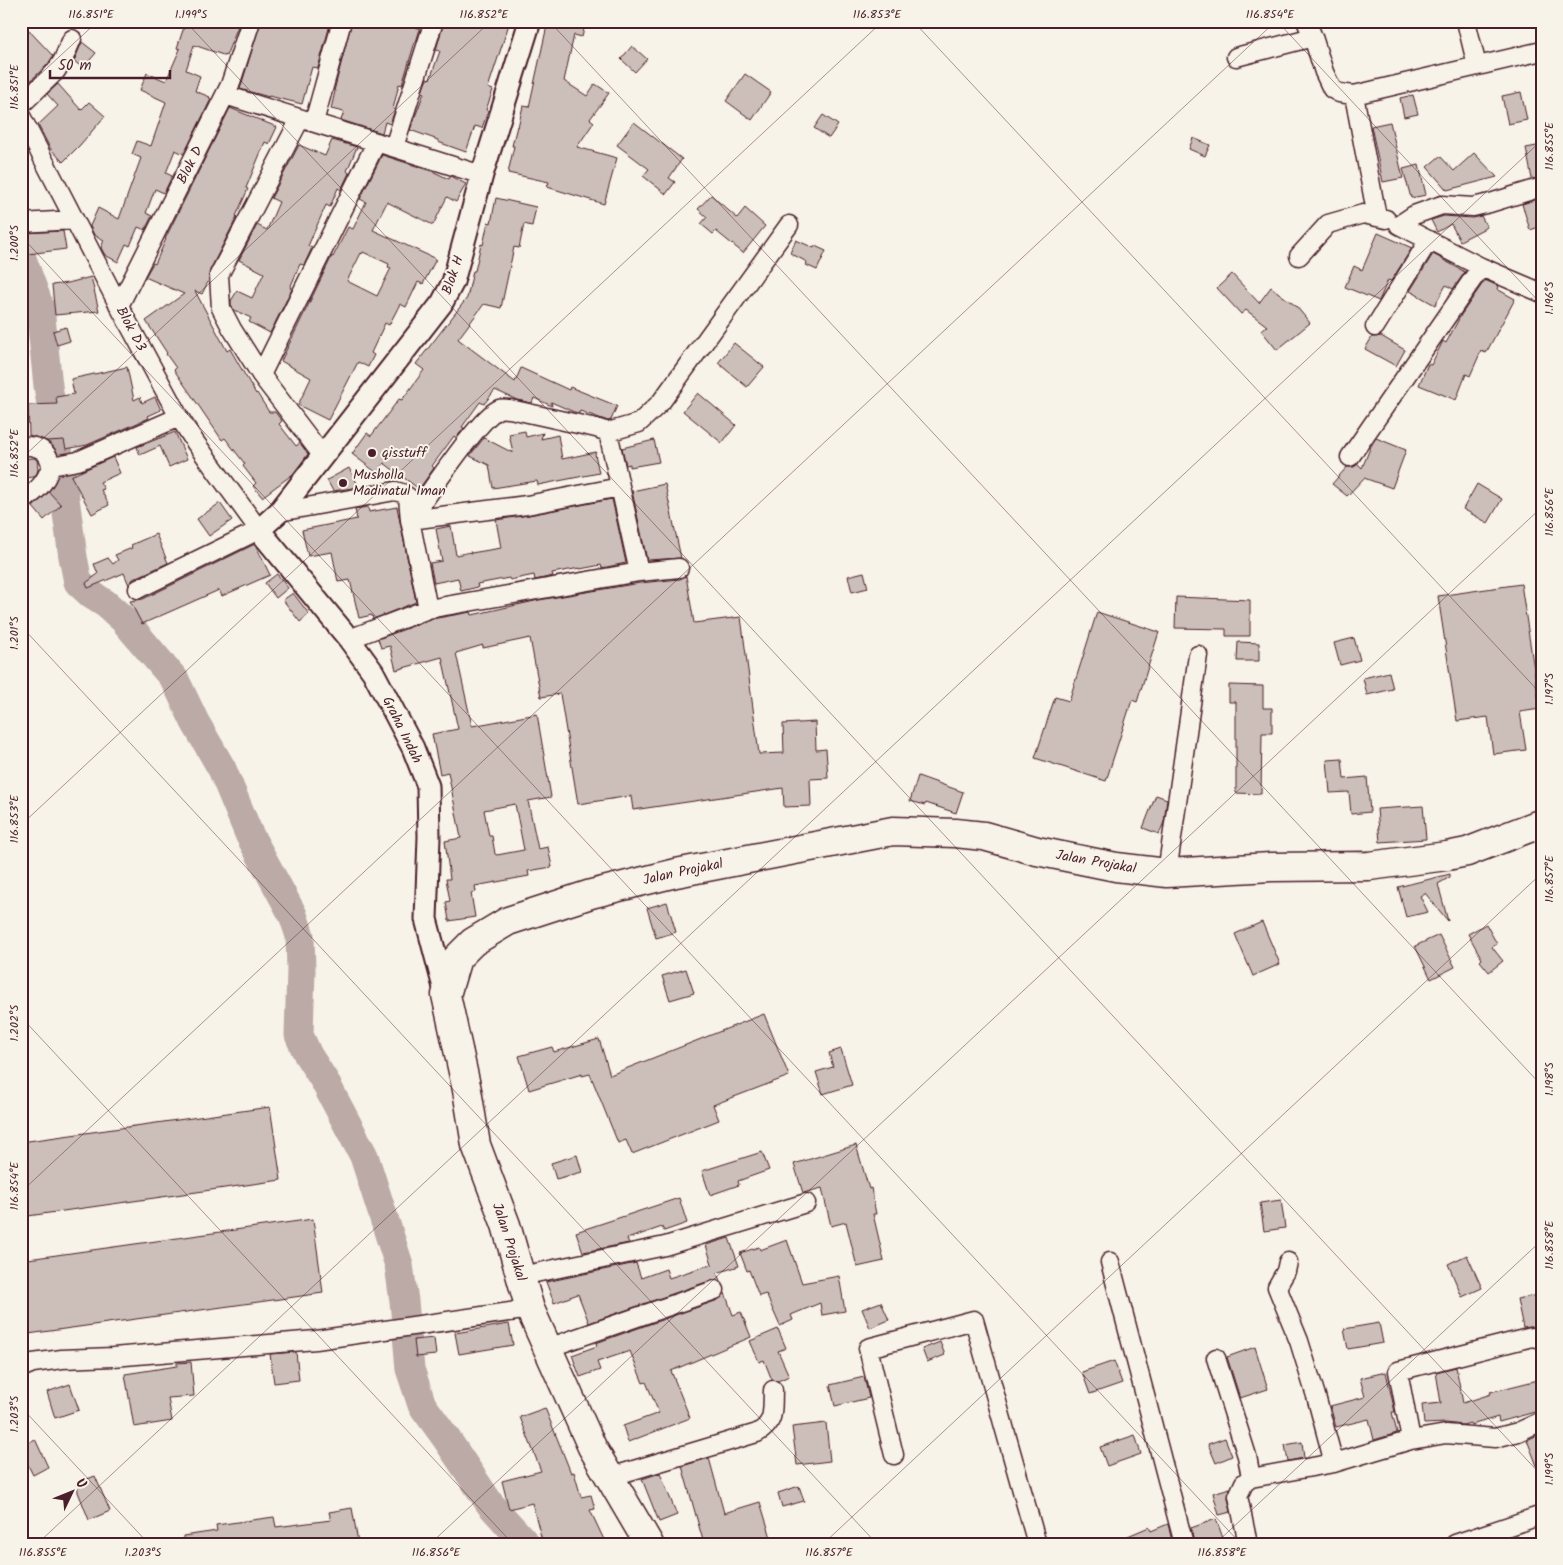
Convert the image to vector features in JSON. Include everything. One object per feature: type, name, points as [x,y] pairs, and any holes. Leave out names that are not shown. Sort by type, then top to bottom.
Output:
[{"type":"main road","name":"Jalan Projakal","points":[[649,1544],[592,1447],[530,1309],[506,1225],[476,1145],[467,1090],[446,995],[457,958],[473,942],[508,921],[591,894],[676,873],[892,831],[984,836],[1116,868],[1167,873],[1271,867],[1369,866],[1447,856],[1466,852],[1542,822]]},
{"type":"street","name":"Blok D","points":[[119,306],[230,85],[251,21]]},
{"type":"street","points":[[322,455],[262,375],[232,329],[222,308],[219,275],[307,121],[342,21]]},
{"type":"street","points":[[394,147],[434,21]]},
{"type":"street","name":"Blok H","points":[[279,512],[442,304],[453,282],[482,175],[530,21]]},
{"type":"street","points":[[1466,21],[1477,66]]},
{"type":"street","points":[[1236,57],[1310,29],[1324,72],[1332,89],[1339,93],[1354,95],[1542,51]]},
{"type":"street","points":[[21,105],[56,71],[72,39]]},
{"type":"street","points":[[225,95],[482,175]]},
{"type":"street","points":[[1354,95],[1377,217]]},
{"type":"street","name":"Blok D3","points":[[21,116],[119,306],[194,442],[259,530]]},
{"type":"street","points":[[262,375],[376,143]]},
{"type":"street","points":[[1399,225],[1414,215],[1442,205],[1473,207],[1542,187]]},
{"type":"street","points":[[1300,256],[1328,224],[1363,214],[1399,225],[1481,267],[1542,293]]},
{"type":"street","points":[[22,223],[74,220]]},
{"type":"street","points":[[410,520],[471,436],[489,416],[500,408],[608,432],[639,423],[661,402],[789,225]]},
{"type":"street","points":[[1375,327],[1429,240]]},
{"type":"street","points":[[1350,457],[1481,267]]},
{"type":"street","points":[[53,466],[78,461],[180,417]]},
{"type":"street","points":[[608,432],[639,572]]},
{"type":"street","points":[[21,446],[27,445],[45,451],[50,457],[53,466],[39,488],[21,502]]},
{"type":"street","points":[[410,520],[527,505],[620,487]]},
{"type":"street","points":[[138,589],[259,530],[279,512],[395,492],[402,493],[408,497],[410,520],[428,609]]},
{"type":"street","name":"Graha Indah","points":[[259,530],[349,639],[373,672],[412,748],[428,786],[429,837],[426,919],[446,995]]},
{"type":"street","points":[[349,639],[428,609],[639,572],[679,568]]},
{"type":"street","points":[[1167,873],[1198,655]]},
{"type":"street","points":[[521,1276],[665,1246],[806,1203]]},
{"type":"street","points":[[1110,1262],[1184,1544]]},
{"type":"street","points":[[1288,1262],[1286,1271],[1277,1287],[1302,1350],[1334,1463]]},
{"type":"street","points":[[548,1348],[715,1290]]},
{"type":"street","points":[[21,1368],[33,1363],[62,1359],[113,1357],[316,1340],[530,1309]]},
{"type":"street","points":[[894,1455],[868,1348],[974,1320],[1037,1544]]},
{"type":"street","points":[[1411,1440],[1398,1371],[1532,1337],[1542,1339]]},
{"type":"street","points":[[1216,1358],[1247,1456],[1251,1478]]},
{"type":"street","points":[[610,1477],[758,1433],[767,1428],[772,1417],[773,1390]]},
{"type":"street","points":[[1248,1544],[1238,1496],[1244,1483],[1251,1478],[1334,1463],[1411,1440],[1446,1434],[1495,1438],[1518,1432],[1542,1421]]},
{"type":"street","points":[[1455,1544],[1542,1515]]},
{"type":"building","points":[[186,21],[240,21],[226,56],[194,45],[186,70],[200,76],[195,91],[211,99],[184,154],[175,150],[166,173],[172,176],[164,193],[155,189],[146,213],[152,216],[145,230],[138,227],[130,246],[126,244],[118,262],[105,255],[101,248],[104,240],[94,235],[90,226],[98,208],[119,219],[141,158],[132,154],[137,141],[151,146],[166,102],[140,90],[147,73],[166,81],[180,49],[177,48]]},
{"type":"building","points":[[261,21],[331,21],[318,68],[312,67],[302,104],[240,89]]},
{"type":"building","points":[[352,21],[417,21],[415,27],[420,29],[402,85],[399,84],[393,109],[395,110],[390,124],[385,122],[382,133],[341,120],[344,112],[331,109]]},
{"type":"building","points":[[444,21],[510,21],[488,88],[493,90],[486,110],[488,111],[482,128],[475,126],[466,152],[410,130],[424,93],[422,92],[427,78],[430,79],[440,51],[436,50]]},
{"type":"building","points":[[548,21],[586,21],[582,37],[574,35],[564,81],[587,96],[595,84],[609,93],[590,119],[594,122],[577,147],[617,158],[604,204],[547,187],[549,182],[508,173],[514,146],[512,146],[523,106],[529,107]]},
{"type":"building","points":[[21,22],[53,56],[48,64],[21,90]]},
{"type":"building","points":[[82,42],[96,53],[83,68],[74,61]]},
{"type":"building","points":[[632,46],[647,59],[635,72],[621,59]]},
{"type":"building","points":[[745,74],[771,92],[752,120],[726,101]]},
{"type":"building","points":[[58,84],[81,110],[89,102],[105,116],[63,162],[50,148],[38,125],[58,106],[47,94]]},
{"type":"building","points":[[1521,92],[1527,120],[1508,124],[1502,96]]},
{"type":"building","points":[[1413,95],[1418,114],[1404,117],[1400,98]]},
{"type":"building","points":[[230,108],[277,127],[269,144],[265,142],[246,188],[248,189],[237,217],[210,270],[209,280],[202,294],[195,291],[227,351],[230,349],[256,394],[269,412],[275,412],[282,421],[279,424],[296,446],[300,443],[308,454],[293,474],[262,497],[253,486],[256,483],[243,466],[245,464],[225,438],[222,440],[174,370],[176,368],[146,321],[184,294],[145,277],[153,263],[155,264],[165,239]]},
{"type":"building","points":[[823,115],[838,125],[829,138],[814,128]]},
{"type":"building","points":[[634,122],[682,159],[669,178],[675,182],[666,194],[643,176],[649,169],[617,145]]},
{"type":"building","points":[[1390,122],[1403,178],[1383,182],[1371,126]]},
{"type":"building","points":[[1193,138],[1210,145],[1205,156],[1189,149]]},
{"type":"building","points":[[332,140],[357,147],[347,171],[349,173],[341,190],[338,188],[330,207],[326,205],[308,246],[312,248],[304,265],[300,264],[290,288],[292,289],[270,333],[249,322],[251,318],[234,310],[231,305],[231,301],[237,291],[252,298],[264,273],[239,260],[257,225],[267,230],[279,202],[271,198],[299,145],[325,156]]},
{"type":"building","points":[[1542,145],[1542,177],[1532,179],[1526,148]]},
{"type":"building","points":[[1474,153],[1497,177],[1447,190],[1427,167],[1440,156],[1454,171]]},
{"type":"building","points":[[382,155],[432,171],[449,179],[451,176],[466,184],[456,202],[447,197],[433,225],[387,202],[373,230],[436,259],[423,284],[418,282],[406,307],[400,304],[389,325],[385,323],[371,353],[374,355],[368,367],[358,362],[328,420],[298,405],[311,378],[281,361],[332,256],[348,227],[353,229],[366,202],[360,199]],"holes":[[[363,252],[389,264],[388,267],[391,268],[377,296],[347,281]]]},
{"type":"building","points":[[1419,165],[1426,195],[1411,198],[1403,169]]},
{"type":"building","points":[[711,195],[737,218],[745,208],[765,226],[743,253],[716,231],[713,234],[701,224],[707,217],[698,209]]},
{"type":"building","points":[[496,198],[536,207],[532,226],[524,224],[519,248],[514,247],[501,308],[484,304],[458,339],[515,382],[521,368],[569,390],[570,387],[617,406],[611,420],[608,421],[580,411],[579,413],[574,412],[551,402],[552,406],[534,398],[532,403],[517,400],[495,390],[484,404],[480,402],[462,427],[464,428],[456,438],[454,436],[432,466],[434,468],[419,489],[384,463],[377,473],[352,454],[367,433],[371,436],[399,399],[402,400],[424,370],[416,364],[467,298],[488,222],[491,223]]},
{"type":"building","points":[[1538,199],[1542,212],[1542,226],[1530,230],[1522,204]]},
{"type":"building","points":[[1444,216],[1472,218],[1481,216],[1487,227],[1460,241],[1451,224],[1437,232],[1431,220]]},
{"type":"building","points":[[63,231],[66,249],[28,254],[25,233]]},
{"type":"building","points":[[1378,233],[1412,248],[1391,281],[1388,280],[1379,301],[1345,287],[1354,266],[1362,270]]},
{"type":"building","points":[[796,240],[826,251],[817,270],[806,265],[807,262],[790,253]]},
{"type":"building","points":[[1433,254],[1465,272],[1453,289],[1446,285],[1435,305],[1410,291]]},
{"type":"building","points":[[1232,274],[1259,303],[1271,287],[1296,306],[1310,323],[1277,350],[1261,330],[1267,326],[1246,310],[1241,314],[1217,288]]},
{"type":"building","points":[[91,277],[99,311],[55,315],[52,285]]},
{"type":"building","points":[[1485,280],[1498,286],[1497,289],[1515,299],[1486,353],[1481,351],[1470,376],[1466,374],[1456,400],[1419,385],[1428,364],[1431,365],[1443,341],[1446,343],[1461,315]]},
{"type":"building","points":[[66,327],[70,341],[57,345],[53,331]]},
{"type":"building","points":[[1381,336],[1405,350],[1396,366],[1365,349],[1372,337]]},
{"type":"building","points":[[734,343],[764,367],[747,387],[718,363]]},
{"type":"building","points":[[127,367],[134,400],[140,397],[142,403],[155,397],[161,410],[148,416],[149,418],[87,445],[66,449],[64,440],[47,441],[29,435],[28,405],[57,404],[56,397],[74,394],[71,379]]},
{"type":"building","points":[[698,393],[736,425],[722,443],[683,411]]},
{"type":"building","points":[[525,431],[526,437],[543,433],[541,439],[558,435],[562,459],[596,452],[599,473],[538,485],[537,481],[493,488],[489,465],[470,456],[471,454],[484,438],[513,453],[509,434]]},
{"type":"building","points":[[175,432],[187,459],[169,467],[160,446],[140,455],[137,447]]},
{"type":"building","points":[[1376,438],[1406,450],[1392,488],[1364,478],[1347,496],[1332,484],[1347,467],[1354,467],[1358,464],[1362,468]]},
{"type":"building","points":[[654,440],[659,462],[630,467],[630,464],[626,465],[622,448]]},
{"type":"building","points":[[113,457],[120,473],[100,482],[104,489],[101,490],[109,505],[92,514],[71,476]]},
{"type":"building","points":[[34,458],[37,460],[37,473],[34,477],[23,478],[21,459]]},
{"type":"building","name":"Musholla Madinatul Iman","points":[[349,468],[359,487],[333,491],[327,480]]},
{"type":"building","points":[[665,484],[681,558],[647,560],[632,491]]},
{"type":"building","points":[[1477,484],[1502,499],[1488,523],[1463,509]]},
{"type":"building","points":[[49,492],[61,505],[44,520],[33,507]]},
{"type":"building","points":[[612,499],[626,563],[602,568],[601,565],[552,573],[553,576],[535,580],[534,575],[510,580],[509,578],[477,584],[478,587],[461,591],[458,578],[434,583],[430,563],[442,561],[436,529],[451,526],[456,555],[501,548],[496,520]]},
{"type":"building","points":[[220,503],[232,520],[209,536],[197,519]]},
{"type":"building","points":[[368,507],[369,512],[397,507],[416,602],[373,619],[372,615],[359,618],[350,580],[338,582],[332,552],[308,556],[302,530],[357,519],[355,509]]},
{"type":"building","points":[[156,534],[168,563],[133,579],[129,585],[124,573],[88,588],[86,583],[98,574],[94,564],[108,558],[113,564],[118,560],[115,555],[132,548],[131,545]]},
{"type":"building","points":[[255,544],[270,575],[222,596],[219,590],[142,624],[130,601],[143,599]]},
{"type":"building","points":[[864,572],[868,588],[852,592],[848,576]]},
{"type":"building","points":[[277,574],[288,588],[276,598],[265,583]]},
{"type":"building","points":[[686,576],[694,623],[741,617],[759,754],[784,753],[783,724],[815,722],[816,750],[826,749],[828,778],[810,779],[811,806],[784,807],[783,788],[633,810],[631,796],[578,804],[560,694],[541,697],[530,638],[483,648],[483,645],[456,653],[472,726],[537,714],[551,797],[528,801],[538,849],[548,847],[552,867],[528,871],[529,876],[475,886],[476,892],[471,893],[475,917],[449,921],[446,902],[450,901],[446,879],[450,879],[445,841],[461,838],[448,772],[440,774],[432,734],[458,729],[442,657],[396,670],[390,646],[381,648],[378,639],[432,619],[471,612],[472,615],[539,600],[640,583],[680,579]],"holes":[[[515,804],[524,850],[495,854],[484,810]]]},
{"type":"building","points":[[1521,584],[1540,709],[1520,712],[1526,750],[1493,754],[1488,717],[1457,721],[1438,596]]},
{"type":"building","points":[[293,593],[309,614],[300,622],[283,600]]},
{"type":"building","points":[[1176,597],[1250,600],[1250,636],[1226,636],[1226,629],[1175,628]]},
{"type":"building","points":[[1097,612],[1159,632],[1137,702],[1132,700],[1106,781],[1035,758],[1055,697],[1069,701]]},
{"type":"building","points":[[1354,638],[1360,660],[1340,665],[1334,643]]},
{"type":"building","points":[[1238,642],[1259,643],[1259,661],[1237,661]]},
{"type":"building","points":[[1389,672],[1393,689],[1367,695],[1363,678]]},
{"type":"building","points":[[1229,685],[1263,686],[1263,708],[1272,708],[1272,733],[1262,733],[1261,794],[1236,793],[1236,702],[1229,702]]},
{"type":"building","points":[[1342,759],[1344,779],[1367,777],[1370,812],[1351,814],[1349,792],[1330,793],[1327,760]]},
{"type":"building","points":[[918,776],[963,792],[956,813],[926,803],[925,805],[910,801]]},
{"type":"building","points":[[1156,795],[1167,799],[1164,822],[1159,834],[1143,828]]},
{"type":"building","points":[[1423,806],[1426,839],[1380,842],[1377,809]]},
{"type":"building","points":[[1450,874],[1450,877],[1438,884],[1448,921],[1425,893],[1420,896],[1428,912],[1406,917],[1398,887]]},
{"type":"building","points":[[667,902],[676,932],[656,938],[647,908]]},
{"type":"building","points":[[1262,922],[1280,964],[1253,976],[1235,934]]},
{"type":"building","points":[[1486,924],[1497,944],[1492,947],[1503,961],[1489,972],[1480,961],[1482,959],[1468,934]]},
{"type":"building","points":[[1439,935],[1455,967],[1431,979],[1415,946]]},
{"type":"building","points":[[686,969],[694,993],[670,1000],[662,976]]},
{"type":"building","points":[[764,1014],[789,1076],[713,1105],[719,1120],[632,1154],[626,1140],[618,1143],[590,1074],[582,1076],[582,1074],[529,1090],[519,1056],[552,1047],[554,1052],[599,1039],[610,1075]]},
{"type":"building","points":[[841,1049],[852,1085],[823,1094],[816,1072],[833,1067],[829,1053]]},
{"type":"building","points":[[270,1107],[281,1180],[21,1217],[21,1142]]},
{"type":"building","points":[[856,1145],[869,1189],[871,1188],[876,1214],[873,1214],[884,1261],[857,1267],[846,1222],[831,1226],[822,1188],[803,1193],[794,1164]]},
{"type":"building","points":[[762,1152],[769,1170],[738,1181],[739,1185],[710,1195],[702,1171]]},
{"type":"building","points":[[577,1155],[582,1172],[556,1179],[551,1163]]},
{"type":"building","points":[[679,1198],[687,1223],[664,1231],[662,1227],[627,1239],[629,1243],[583,1252],[576,1232]]},
{"type":"building","points":[[1281,1200],[1285,1228],[1264,1231],[1260,1203]]},
{"type":"building","points":[[313,1219],[323,1293],[21,1335],[21,1260]]},
{"type":"building","points":[[729,1238],[739,1266],[717,1273],[720,1281],[712,1280],[589,1323],[578,1294],[554,1303],[546,1282],[636,1263],[641,1278],[666,1269],[669,1278],[712,1264],[706,1245]]},
{"type":"building","points":[[787,1240],[802,1283],[839,1276],[845,1311],[822,1315],[820,1303],[791,1315],[793,1320],[780,1326],[766,1294],[759,1296],[740,1253],[759,1247],[760,1250]]},
{"type":"building","points":[[1467,1255],[1482,1288],[1462,1297],[1448,1264]]},
{"type":"building","points":[[725,1293],[733,1315],[741,1312],[751,1337],[671,1371],[690,1418],[628,1442],[623,1426],[659,1413],[646,1382],[643,1383],[630,1351],[597,1362],[600,1370],[580,1377],[572,1355],[597,1346],[596,1343],[718,1300]]},
{"type":"building","points":[[1538,1295],[1542,1325],[1523,1328],[1517,1299]]},
{"type":"building","points":[[881,1302],[889,1320],[870,1328],[862,1309]]},
{"type":"building","points":[[1379,1323],[1383,1343],[1348,1349],[1344,1329]]},
{"type":"building","points":[[509,1324],[513,1345],[459,1354],[455,1333]]},
{"type":"building","points":[[778,1329],[786,1348],[778,1351],[789,1376],[778,1381],[772,1380],[764,1360],[759,1362],[750,1341]]},
{"type":"building","points":[[434,1338],[436,1355],[416,1357],[414,1340]]},
{"type":"building","points":[[940,1342],[945,1355],[927,1362],[922,1349]]},
{"type":"building","points":[[1255,1347],[1268,1389],[1240,1398],[1227,1357]]},
{"type":"building","points":[[296,1352],[299,1380],[274,1383],[270,1354]]},
{"type":"building","points":[[1114,1361],[1122,1383],[1090,1394],[1082,1372]]},
{"type":"building","points":[[191,1362],[194,1396],[168,1398],[172,1421],[134,1427],[125,1374],[177,1366],[177,1363]]},
{"type":"building","points":[[1456,1367],[1463,1403],[1491,1394],[1490,1392],[1542,1379],[1542,1410],[1499,1422],[1498,1417],[1471,1425],[1470,1423],[1463,1425],[1446,1423],[1424,1424],[1422,1405],[1441,1403],[1436,1372]]},
{"type":"building","points":[[1386,1372],[1395,1412],[1392,1412],[1397,1433],[1374,1440],[1369,1419],[1336,1427],[1330,1406],[1365,1397],[1360,1378]]},
{"type":"building","points":[[864,1377],[869,1398],[835,1406],[830,1385]]},
{"type":"building","points":[[70,1384],[79,1410],[55,1418],[47,1392]]},
{"type":"building","points":[[545,1408],[571,1473],[574,1472],[581,1497],[591,1495],[595,1509],[590,1510],[606,1544],[543,1544],[532,1503],[509,1509],[502,1481],[541,1471],[520,1417]]},
{"type":"building","points":[[826,1423],[830,1461],[797,1465],[792,1427]]},
{"type":"building","points":[[1542,1433],[1542,1476],[1541,1476],[1527,1440]]},
{"type":"building","points":[[1135,1435],[1141,1454],[1107,1466],[1100,1447]]},
{"type":"building","points":[[1225,1438],[1232,1456],[1216,1463],[1208,1444]]},
{"type":"building","points":[[35,1439],[48,1467],[33,1475],[26,1461],[21,1464],[21,1447]]},
{"type":"building","points":[[1302,1442],[1304,1458],[1288,1461],[1285,1445]]},
{"type":"building","points":[[709,1458],[724,1513],[760,1502],[773,1544],[704,1544],[682,1466]]},
{"type":"building","points":[[660,1473],[677,1515],[659,1522],[642,1479]]},
{"type":"building","points":[[95,1476],[110,1511],[89,1520],[78,1492],[77,1483]]},
{"type":"building","points":[[799,1486],[804,1501],[782,1507],[778,1493]]},
{"type":"building","points":[[1230,1488],[1228,1498],[1231,1512],[1219,1515],[1213,1493]]},
{"type":"building","points":[[352,1508],[358,1542],[335,1544],[334,1540],[304,1544],[183,1544],[183,1536],[217,1531],[216,1525],[274,1517],[276,1527],[331,1520],[329,1512]]},
{"type":"building","points":[[1216,1519],[1223,1538],[1208,1544],[1194,1544],[1191,1528]]},
{"type":"building","points":[[1168,1524],[1172,1541],[1166,1544],[1109,1544],[1149,1527],[1151,1531]]},
{"type":"waterway","points":[[21,256],[40,308],[48,386],[78,582],[124,620],[175,680],[195,722],[222,769],[249,834],[293,915],[300,936],[299,1035],[308,1055],[324,1080],[364,1156],[399,1265],[410,1369],[422,1405],[490,1504],[526,1544]]},
{"type":"place","name":"qisstuff","points":[[372,453]]},
{"type":"place","name":"Musholla Madinatul Iman","points":[[343,483]]}]
